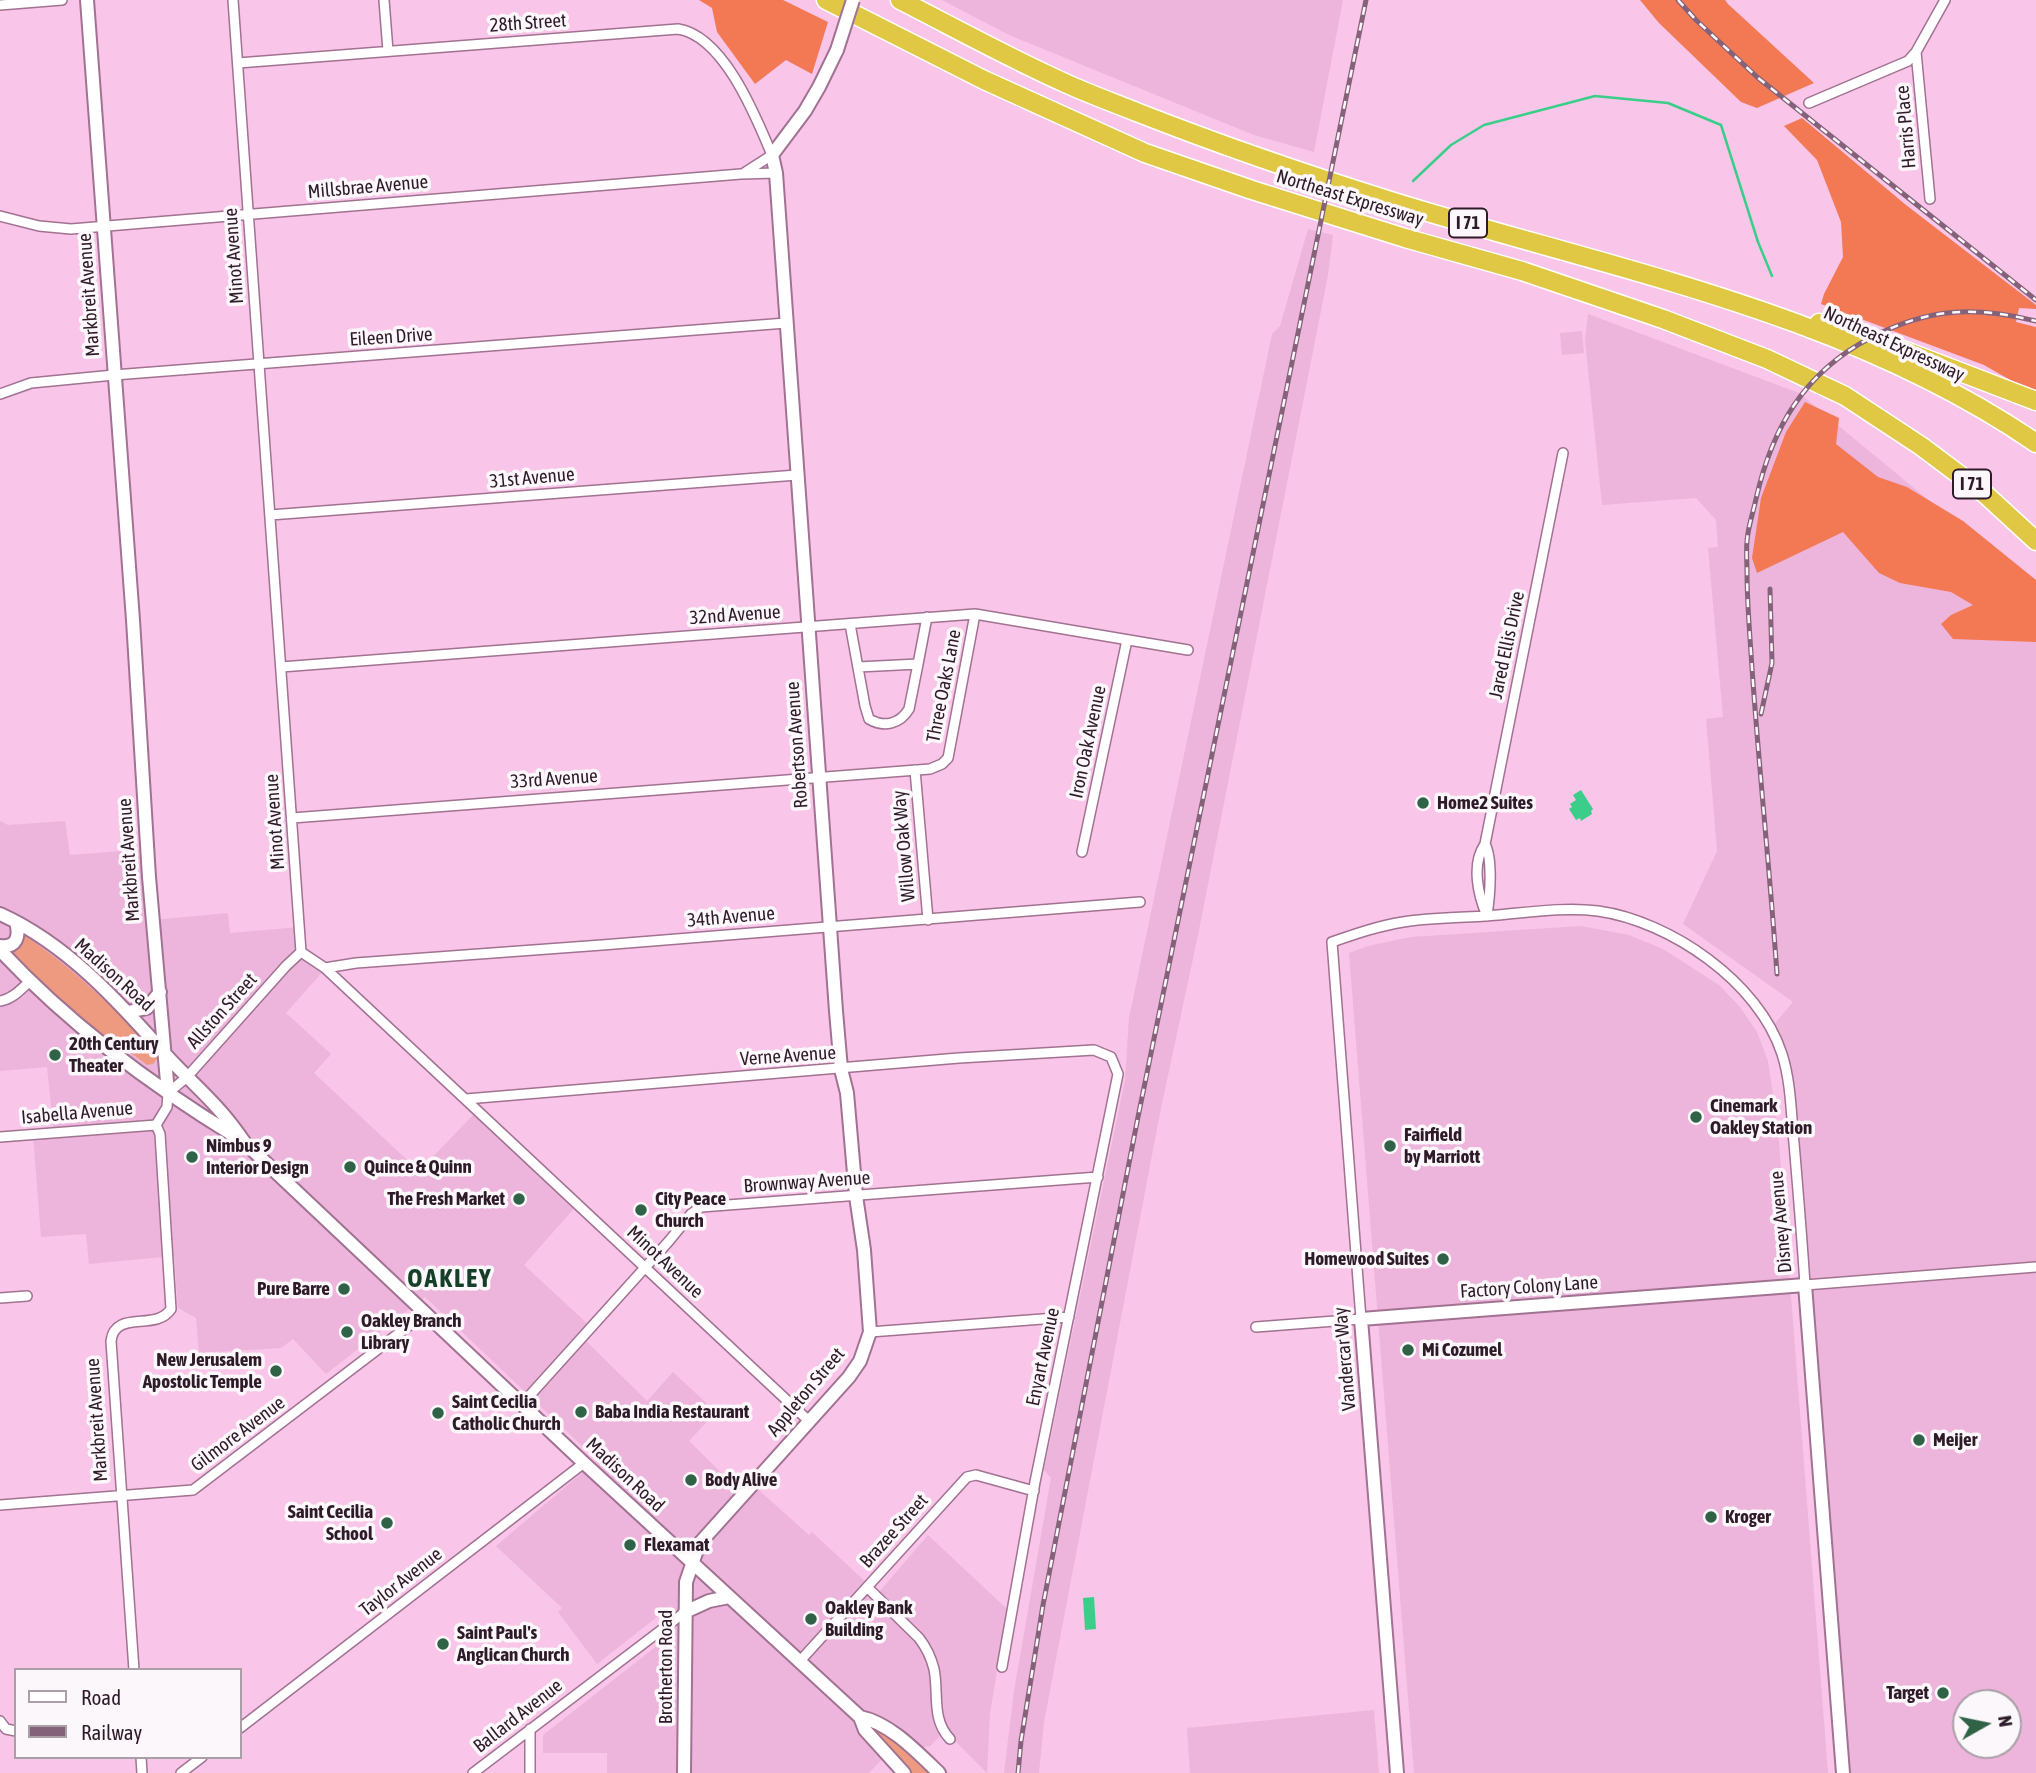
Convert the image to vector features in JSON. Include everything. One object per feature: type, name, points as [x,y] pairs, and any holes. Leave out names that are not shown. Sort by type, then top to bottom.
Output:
[{"type":"highway","name":"Northeast Expressway","points":[[826,0],[984,80],[1145,153],[1405,238],[1522,271],[1663,319],[1767,359],[1845,396],[1921,446],[1985,494],[2036,541]]},
{"type":"highway","name":"Northeast Expressway","points":[[900,0],[1064,83],[1264,159],[1394,202],[1688,288],[1803,325],[1936,384],[2005,422],[2036,443]]},
{"type":"highway","points":[[1765,312],[1848,329],[2036,401]]},
{"type":"street","points":[[0,5],[62,0]]},
{"type":"street","name":"Markbreit Avenue","points":[[87,0],[133,620],[149,877],[169,1093],[169,1104],[156,1125],[160,1134],[172,1304],[167,1316],[160,1320],[125,1323],[114,1329],[111,1335],[134,1668]]},
{"type":"street","name":"Minot Avenue","points":[[233,0],[301,952],[326,968],[808,1421]]},
{"type":"street","points":[[384,0],[388,51]]},
{"type":"street","points":[[772,155],[805,111],[819,87],[837,50],[853,0]]},
{"type":"street","points":[[1809,103],[1908,61],[1916,52],[1945,0]]},
{"type":"street","name":"28th Street","points":[[238,62],[687,30],[706,41],[731,73],[746,96],[764,135]]},
{"type":"street","name":"Harris Place","points":[[1916,52],[1930,199]]},
{"type":"street","name":"Robertson Avenue","points":[[764,135],[776,173],[841,1069],[847,1093],[870,1332]]},
{"type":"street","name":"Millsbrae Avenue","points":[[741,174],[772,155]]},
{"type":"street","name":"Millsbrae Avenue","points":[[0,216],[53,228],[103,226],[776,173]]},
{"type":"street","name":"Eileen Drive","points":[[0,394],[31,383],[114,375],[786,323]]},
{"type":"street","name":"Jared Ellis Drive","points":[[1487,916],[1479,897],[1479,852],[1485,844],[1563,453]]},
{"type":"street","name":"31st Avenue","points":[[270,515],[797,475]]},
{"type":"street","name":"32nd Avenue","points":[[281,667],[975,614],[1188,650]]},
{"type":"street","name":"Three Oaks Lane","points":[[819,776],[930,769],[948,758],[975,614]]},
{"type":"street","points":[[850,624],[869,719],[878,724],[887,724],[901,719],[909,709],[927,617]]},
{"type":"street","name":"Iron Oak Avenue","points":[[1082,852],[1127,639]]},
{"type":"street","points":[[858,667],[918,664]]},
{"type":"street","name":"Willow Oak Way","points":[[915,770],[928,920]]},
{"type":"street","name":"33rd Avenue","points":[[292,818],[819,776]]},
{"type":"street","name":"34th Avenue","points":[[326,968],[356,963],[1139,902]]},
{"type":"street","name":"Disney Avenue","points":[[1332,942],[1371,929],[1405,922],[1571,909],[1600,911],[1648,926],[1676,939],[1718,967],[1743,988],[1760,1008],[1782,1054],[1790,1087],[1843,1773]]},
{"type":"street","points":[[0,948],[10,946],[19,932],[6,918]]},
{"type":"street","name":"Madison Road","points":[[6,918],[65,956],[128,1012],[222,1113],[245,1143],[584,1463],[860,1717],[865,1730],[904,1773]]},
{"type":"street","name":"Vandercar Way","points":[[1332,942],[1397,1773]]},
{"type":"street","name":"Madison Road","points":[[0,948],[30,981],[74,1020],[169,1093],[245,1143]]},
{"type":"street","name":"Allston Street","points":[[169,1093],[187,1077],[279,973],[301,952]]},
{"type":"street","points":[[0,1000],[7,1000],[15,995],[30,981]]},
{"type":"street","points":[[128,1012],[146,1008],[160,992]]},
{"type":"street","name":"Verne Avenue","points":[[466,1099],[959,1058],[1094,1050],[1111,1057]]},
{"type":"street","name":"Enyart Avenue","points":[[1002,1667],[1034,1491],[1118,1074],[1111,1057]]},
{"type":"street","points":[[185,1104],[222,1113]]},
{"type":"street","name":"Isabella Avenue","points":[[0,1137],[156,1125]]},
{"type":"street","name":"Brownway Avenue","points":[[522,1404],[691,1214],[701,1207],[1098,1177]]},
{"type":"street","points":[[1805,1285],[2036,1267]]},
{"type":"street","name":"Factory Colony Lane","points":[[1256,1327],[1805,1285]]},
{"type":"street","points":[[0,1298],[27,1296]]},
{"type":"street","name":"Gilmore Avenue","points":[[0,1505],[192,1490],[411,1324],[423,1311]]},
{"type":"street","points":[[870,1332],[1069,1317]]},
{"type":"street","name":"Appleton Street","points":[[692,1562],[699,1544],[849,1377],[860,1361],[870,1332]]},
{"type":"street","name":"Taylor Avenue","points":[[242,1726],[584,1463]]},
{"type":"street","name":"Brazee Street","points":[[800,1661],[967,1477],[976,1475],[1034,1491]]},
{"type":"street","name":"Brotherton Road","points":[[684,1773],[686,1582],[692,1562]]},
{"type":"street","points":[[867,1587],[919,1638],[929,1654],[934,1668],[936,1714],[939,1724],[950,1739]]},
{"type":"street","points":[[685,1612],[709,1601],[729,1597]]},
{"type":"street","name":"Ballard Avenue","points":[[473,1773],[685,1612]]},
{"type":"street","name":"Madison Road","points":[[860,1717],[874,1720],[939,1773]]},
{"type":"street","points":[[530,1729],[530,1773]]},
{"type":"street","points":[[181,1773],[199,1759]]},
{"type":"shaded area","points":[[699,0],[783,0],[828,22],[812,74],[786,60],[755,84],[717,32],[712,8]]},
{"type":"shaded area","points":[[942,0],[1343,0],[1314,152],[1254,135],[1009,35]]},
{"type":"shaded area","points":[[1640,0],[1725,0],[1814,83],[1757,108],[1741,102],[1659,23]]},
{"type":"shaded area","points":[[1802,118],[1906,205],[2036,305],[2036,309],[2019,308],[2016,322],[2036,327],[2036,390],[2026,389],[1984,365],[1821,304],[1843,257],[1841,222],[1817,160],[1784,126]]},
{"type":"shaded area","points":[[1308,229],[1333,235],[1328,275],[1198,935],[1160,1113],[1044,1722],[1039,1773],[1004,1773],[1014,1691],[1051,1478],[1044,1470],[1125,1080],[1129,1018],[1272,334],[1280,326]]},
{"type":"shaded area","points":[[1588,314],[1799,393],[2036,589],[2036,1773],[1843,1773],[1790,1087],[1771,1028],[1793,1002],[1683,924],[1717,851],[1706,719],[1723,717],[1708,548],[1718,547],[1716,520],[1696,498],[1602,505],[1585,340]]},
{"type":"shaded area","points":[[1582,331],[1584,353],[1562,355],[1560,333]]},
{"type":"shaded area","points":[[1805,402],[1839,418],[1836,444],[1878,477],[1907,487],[1963,521],[2036,580],[2036,642],[1953,639],[1941,624],[1951,615],[1973,605],[1951,592],[1900,583],[1879,573],[1843,532],[1757,573],[1752,558],[1761,498],[1786,432]]},
{"type":"shaded area","points":[[1581,790],[1593,809],[1592,814],[1581,821],[1580,818],[1576,820],[1569,809],[1572,807],[1570,804],[1576,800],[1573,795]]},
{"type":"shaded area","points":[[0,821],[8,825],[65,821],[70,855],[147,849],[153,920],[228,913],[230,933],[300,927],[301,952],[326,968],[286,1013],[331,1054],[314,1073],[419,1171],[478,1110],[578,1204],[524,1265],[590,1326],[581,1336],[647,1401],[673,1372],[716,1412],[689,1441],[743,1494],[752,1484],[809,1535],[812,1532],[869,1585],[926,1654],[942,1734],[930,1746],[886,1755],[869,1773],[607,1773],[607,1753],[543,1753],[543,1735],[672,1634],[671,1606],[597,1664],[558,1612],[562,1608],[496,1546],[597,1460],[425,1297],[326,1374],[293,1339],[281,1348],[199,1353],[196,1318],[178,1308],[174,1256],[89,1264],[86,1234],[41,1237],[33,1135],[54,1134],[47,1067],[0,1071]]},
{"type":"shaded area","points":[[1581,926],[1629,935],[1663,949],[1719,985],[1740,1007],[1757,1032],[1768,1061],[1778,1129],[1828,1773],[1414,1773],[1349,953],[1411,937]]},
{"type":"shaded area","points":[[25,936],[77,975],[156,1050],[157,1059],[153,1064],[147,1065],[120,1045],[101,1036],[29,972],[11,952],[20,945]]},
{"type":"shaded area","points":[[928,1535],[1007,1609],[990,1714],[987,1773],[954,1740],[944,1724],[939,1665],[928,1642],[879,1592]]},
{"type":"shaded area","points":[[1094,1597],[1096,1629],[1085,1630],[1083,1598]]},
{"type":"shaded area","points":[[1374,1710],[1379,1773],[1190,1773],[1187,1728]]},
{"type":"shaded area","points":[[873,1726],[900,1745],[931,1773],[911,1773],[871,1729]]},
{"type":"waterway","points":[[1413,181],[1451,145],[1484,125],[1595,96],[1668,103],[1721,125],[1758,242],[1772,276]]},
{"type":"railway","points":[[1018,1773],[1043,1605],[1138,1117],[1366,0]]},
{"type":"railway","points":[[1678,0],[1757,77],[2036,300]]},
{"type":"railway","points":[[1777,974],[1752,668],[1747,553],[1749,525],[1771,449],[1782,426],[1810,385],[1827,367],[1872,337],[1913,320],[1952,312],[1992,313],[2036,321]]},
{"type":"railway","points":[[1761,714],[1772,663],[1770,589]]},
{"type":"place","name":"Home2 Suites","points":[[1423,803]]},
{"type":"place","name":"20th Century Theater","points":[[55,1055]]},
{"type":"place","name":"Cinemark Oakley Station","points":[[1696,1117]]},
{"type":"place","name":"Fairfield by Marriott","points":[[1390,1146]]},
{"type":"place","name":"Nimbus 9 Interior Design","points":[[192,1157]]},
{"type":"place","name":"Quince & Quinn","points":[[350,1167]]},
{"type":"place","name":"The Fresh Market","points":[[519,1199]]},
{"type":"place","name":"City Peace Church","points":[[641,1210]]},
{"type":"place","name":"Homewood Suites","points":[[1443,1259]]},
{"type":"place","name":"Pure Barre","points":[[344,1289]]},
{"type":"place","name":"Oakley Branch Library","points":[[347,1332]]},
{"type":"place","name":"Mi Cozumel","points":[[1408,1350]]},
{"type":"place","name":"New Jerusalem Apostolic Temple","points":[[276,1371]]},
{"type":"place","name":"Baba India Restaurant","points":[[581,1412]]},
{"type":"place","name":"Saint Cecilia Catholic Church","points":[[438,1413]]},
{"type":"place","name":"Meijer","points":[[1919,1440]]},
{"type":"place","name":"Body Alive","points":[[691,1480]]},
{"type":"place","name":"Kroger","points":[[1711,1517]]},
{"type":"place","name":"Saint Cecilia School","points":[[387,1523]]},
{"type":"place","name":"Flexamat","points":[[630,1545]]},
{"type":"place","name":"Oakley Bank Building","points":[[811,1619]]},
{"type":"place","name":"Saint Paul's Anglican Church","points":[[443,1644]]},
{"type":"place","name":"Target","points":[[1943,1693]]},
{"type":"district","name":"OAKLEY","points":[[450,1279]]}]
